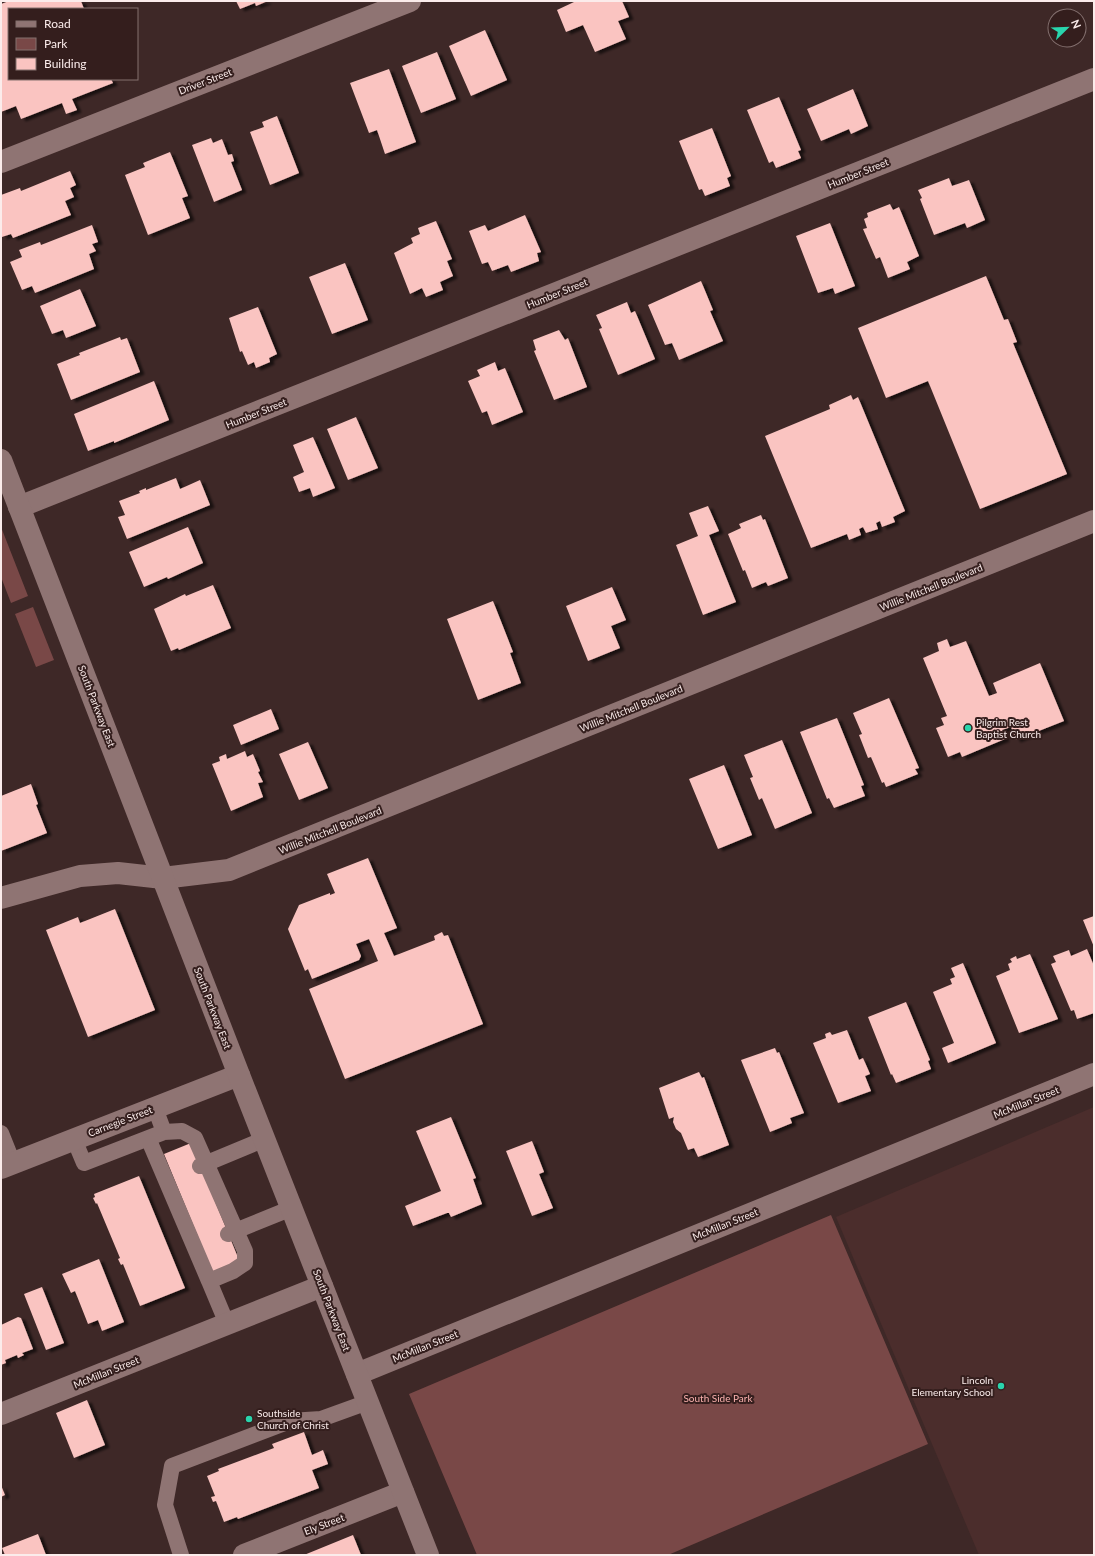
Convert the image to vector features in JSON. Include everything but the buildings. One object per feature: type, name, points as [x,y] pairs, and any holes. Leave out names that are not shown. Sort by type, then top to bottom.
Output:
[{"type":"street","name":"Driver Street","points":[[1,162],[410,1]]},
{"type":"street","name":"Humber Street","points":[[19,507],[1094,79]]},
{"type":"street","name":"South Parkway East","points":[[1,460],[239,1075],[428,1555]]},
{"type":"street","name":"Willie Mitchell Boulevard","points":[[1,898],[80,876],[118,873],[163,878],[229,870],[1094,521]]},
{"type":"street","name":"McMillan Street","points":[[357,1374],[1094,1074]]},
{"type":"street","name":"Carnegie Street","points":[[7,1165],[239,1075]]},
{"type":"street","name":"McMillan Street","points":[[1,1414],[322,1286]]},
{"type":"street","name":"Ely Street","points":[[244,1555],[403,1492]]},
{"type":"lane","points":[[155,1108],[164,1132]]},
{"type":"lane","points":[[74,1139],[84,1163],[164,1132],[182,1131],[195,1138],[203,1165],[232,1232],[245,1252],[244,1263],[233,1271],[209,1281]]},
{"type":"lane","points":[[1,1133],[7,1165]]},
{"type":"lane","points":[[148,1138],[170,1179],[185,1214],[198,1245],[209,1281],[227,1324]]},
{"type":"lane","points":[[203,1165],[265,1139]]},
{"type":"lane","points":[[232,1232],[292,1208]]},
{"type":"lane","points":[[181,1555],[164,1505],[172,1466],[290,1422],[321,1419],[368,1402]]},
{"type":"shaded area","name":"Lincoln Elementary School","points":[[1094,1107],[1094,1555],[979,1555],[836,1217]]},
{"type":"green space","points":[[1,527],[28,596],[11,603],[1,577]]},
{"type":"green space","points":[[33,607],[54,660],[36,667],[15,614]]},
{"type":"green space","name":"South Side Park","points":[[831,1215],[928,1444],[668,1555],[477,1555],[409,1394]]},
{"type":"place","name":"Pilgrim Rest Baptist Church","points":[[968,728]]},
{"type":"place","name":"Lincoln Elementary School","points":[[1001,1386]]},
{"type":"place","name":"Southside Church of Christ","points":[[249,1419]]}]
